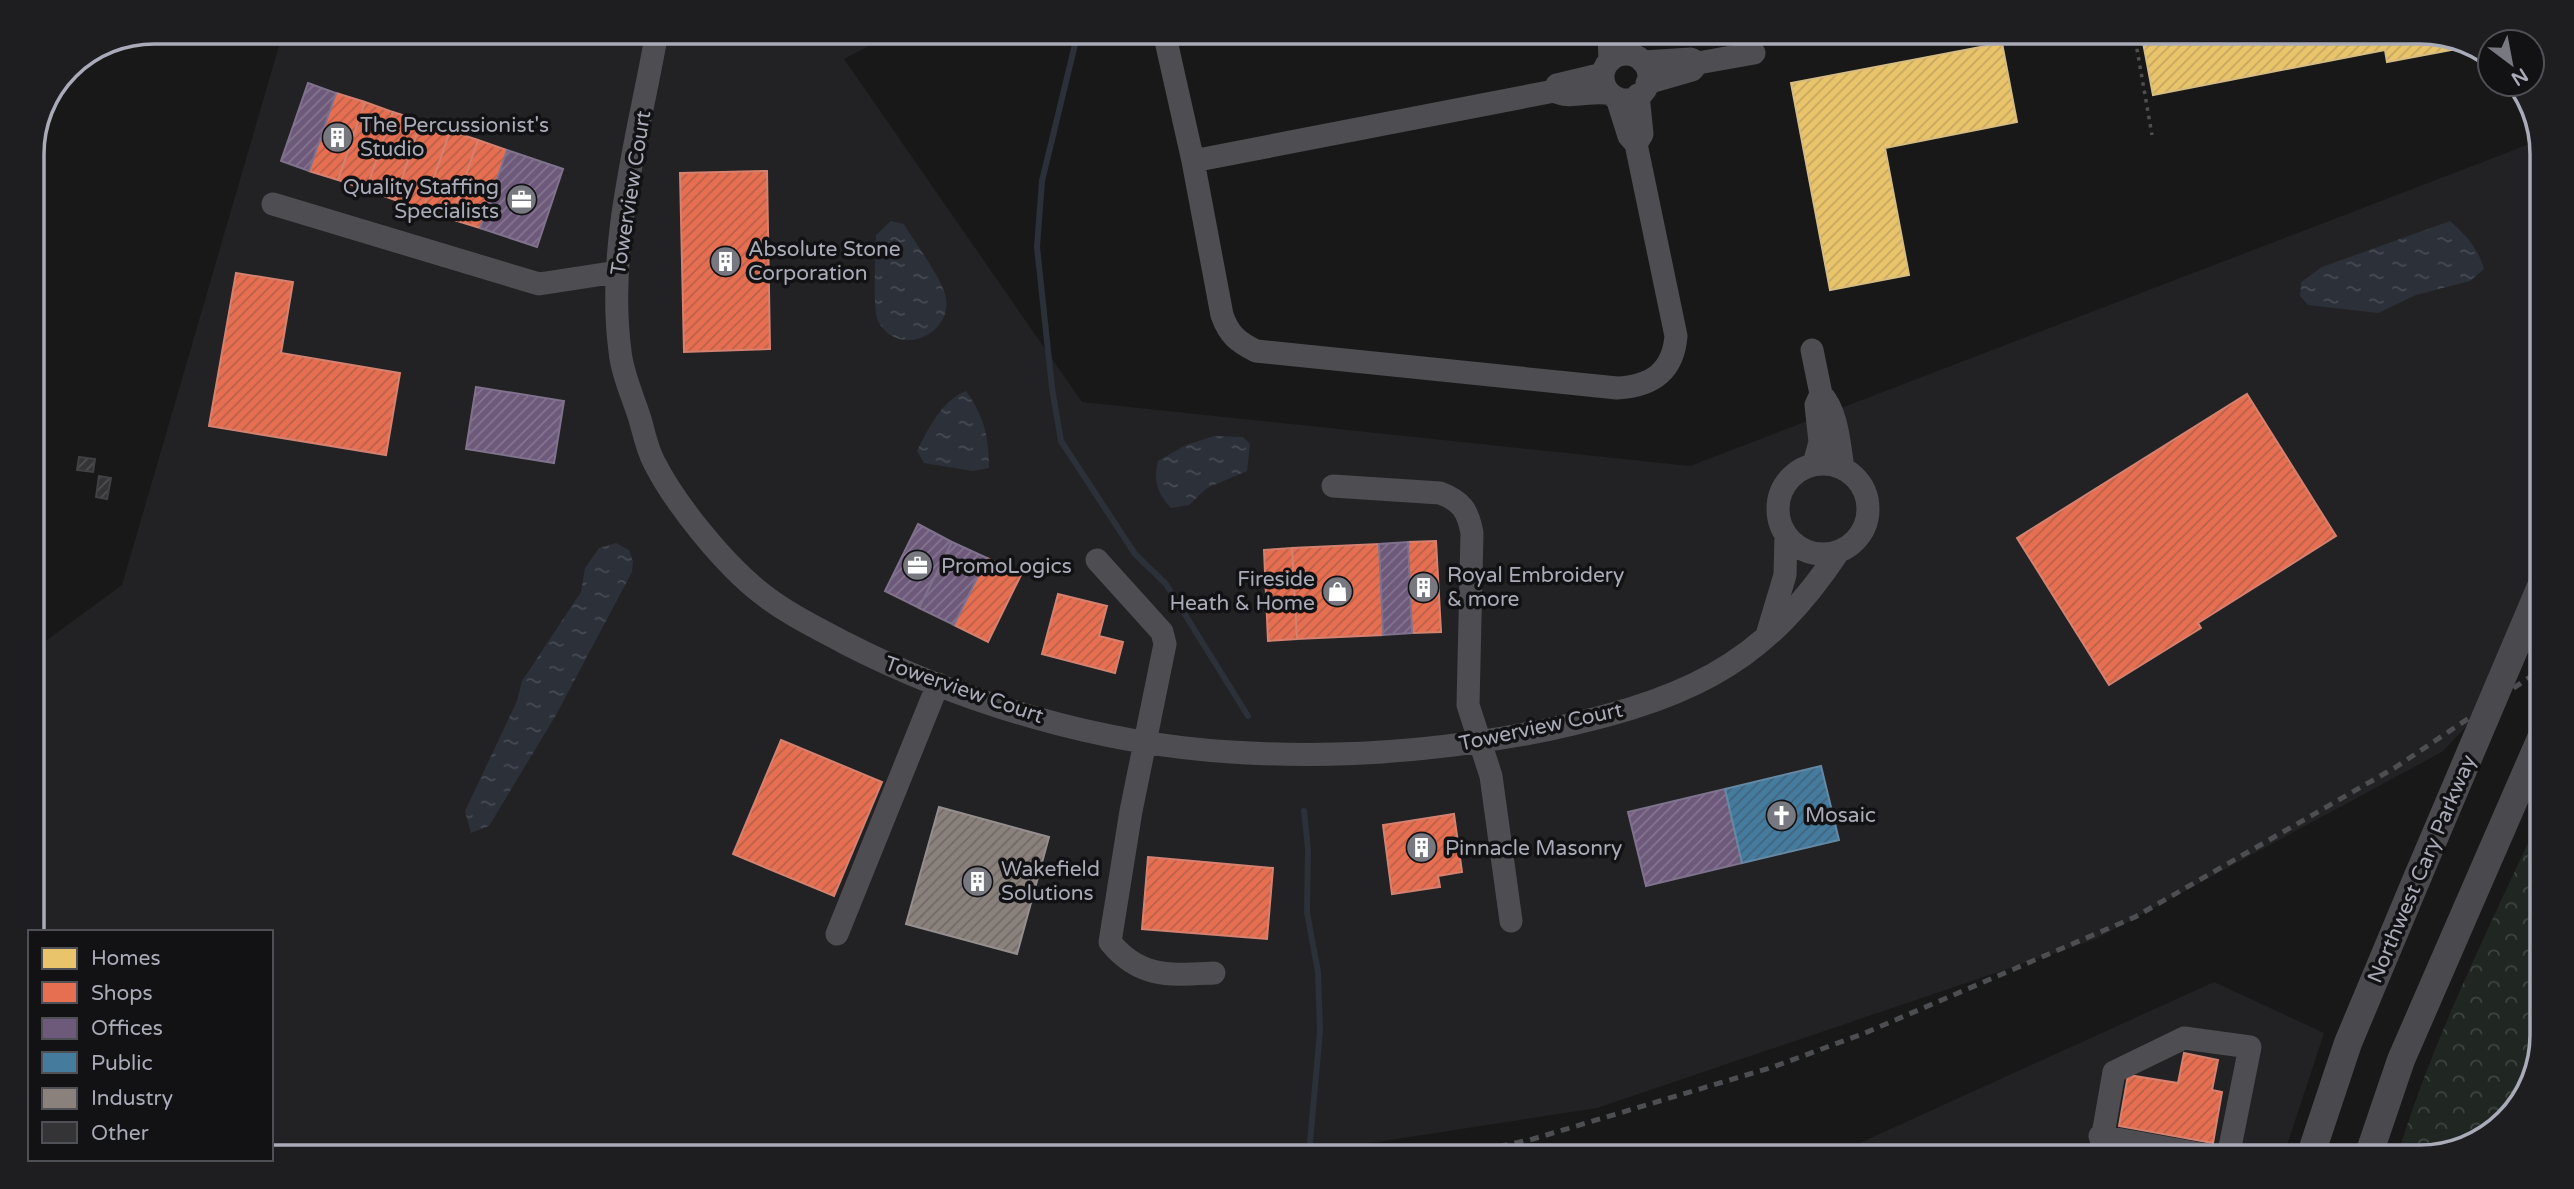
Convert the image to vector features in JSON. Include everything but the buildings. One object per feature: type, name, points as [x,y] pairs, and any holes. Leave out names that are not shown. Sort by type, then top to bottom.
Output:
[{"type":"main road","name":"Northwest Cary Parkway","points":[[2314,1145],[2348,1043],[2530,612]]},
{"type":"main road","points":[[2372,1145],[2401,1060],[2530,763]]},
{"type":"street","name":"Towerview Court","points":[[655,44],[617,272],[620,355],[653,461],[718,552],[763,595],[813,627],[876,659],[938,684],[1079,728],[1146,741],[1226,752],[1300,755],[1384,754],[1480,744],[1570,725],[1671,694],[1712,675],[1768,635],[1805,601],[1839,551]]},
{"type":"street","points":[[1167,44],[1193,161],[1222,315],[1228,332],[1239,342],[1256,351],[1278,355],[1617,388],[1637,387],[1655,380],[1668,366],[1674,352],[1676,336],[1636,144],[1629,136],[1624,44]]},
{"type":"street","points":[[1613,44],[1625,78]]},
{"type":"street","points":[[1193,161],[1554,91],[1561,95],[1598,91],[1625,78],[1692,70],[1698,63],[1754,53]]},
{"type":"street","points":[[274,204],[539,285],[617,272]]},
{"type":"street","points":[[1812,350],[1821,394],[1828,402],[1834,421],[1843,468]]},
{"type":"street","points":[[1814,464],[1820,442],[1816,405],[1821,394]]},
{"type":"street","points":[[1768,635],[1785,575],[1786,535],[1779,514],[1781,492],[1788,479],[1814,464],[1843,468],[1856,477],[1864,489],[1868,503],[1868,519],[1862,533],[1839,551],[1824,554],[1796,546],[1786,535]]},
{"type":"street","points":[[1333,486],[1440,493],[1457,499],[1468,513],[1472,533],[1468,705],[1491,776],[1511,921]]},
{"type":"street","points":[[1097,560],[1162,632],[1165,644],[1110,942],[1135,965],[1163,975],[1214,973]]},
{"type":"street","points":[[837,934],[938,684]]},
{"type":"street","points":[[2100,1145],[2114,1072],[2184,1038],[2250,1046],[2230,1145]]},
{"type":"path","points":[[2136,44],[2152,135]]},
{"type":"shaded area","points":[[280,44],[872,44],[844,59],[1082,402],[1690,466],[2530,144],[2530,648],[2520,670],[2442,752],[2096,939],[1597,1108],[1358,1145],[273,1145],[273,930],[44,930],[44,642],[122,585]]},
{"type":"shaded area","points":[[2214,982],[2324,1033],[2287,1145],[1855,1145]]},
{"type":"green space","points":[[2530,839],[2530,1035],[2528,1057],[2522,1077],[2507,1102],[2493,1118],[2469,1134],[2434,1144],[2401,1145],[2445,1026]]},
{"type":"water","points":[[891,221],[904,224],[945,294],[946,308],[942,321],[934,331],[910,340],[898,339],[887,332],[876,314],[876,235]]},
{"type":"water","points":[[2450,221],[2471,242],[2484,269],[2470,281],[2416,295],[2378,313],[2308,305],[2300,296],[2301,282],[2322,267]]},
{"type":"water","points":[[966,391],[984,427],[989,468],[973,471],[924,463],[917,451],[931,425],[949,401]]},
{"type":"water","points":[[1214,436],[1243,437],[1250,444],[1247,471],[1207,488],[1189,505],[1171,508],[1157,486],[1158,461],[1186,445]]},
{"type":"water","points":[[616,543],[629,550],[633,561],[632,572],[556,715],[489,826],[471,833],[465,811],[517,701],[522,681],[581,592],[585,568],[599,548]]},
{"type":"waterway","points":[[1075,44],[1042,181],[1037,247],[1052,388],[1061,441],[1135,554],[1166,584],[1248,716]]},
{"type":"waterway","points":[[1304,811],[1308,849],[1307,912],[1318,972],[1320,1031],[1311,1145]]},
{"type":"railway","points":[[1506,1145],[1773,1067],[1865,1033],[2135,917],[2396,767],[2530,677]]},
{"type":"place","name":"The Percussionist's Studio","points":[[337,137]]},
{"type":"place","name":"Quality Staffing Specialists","points":[[522,199]]},
{"type":"place","name":"Absolute Stone Corporation","points":[[725,261]]},
{"type":"place","name":"PromoLogics","points":[[918,566]]},
{"type":"place","name":"Royal Embroidery & more","points":[[1424,587]]},
{"type":"place","name":"Fireside Heath & Home","points":[[1338,591]]},
{"type":"place","name":"Mosaic","points":[[1782,815]]},
{"type":"place","name":"Pinnacle Masonry","points":[[1422,848]]},
{"type":"place","name":"Wakefield Solutions","points":[[978,881]]}]
